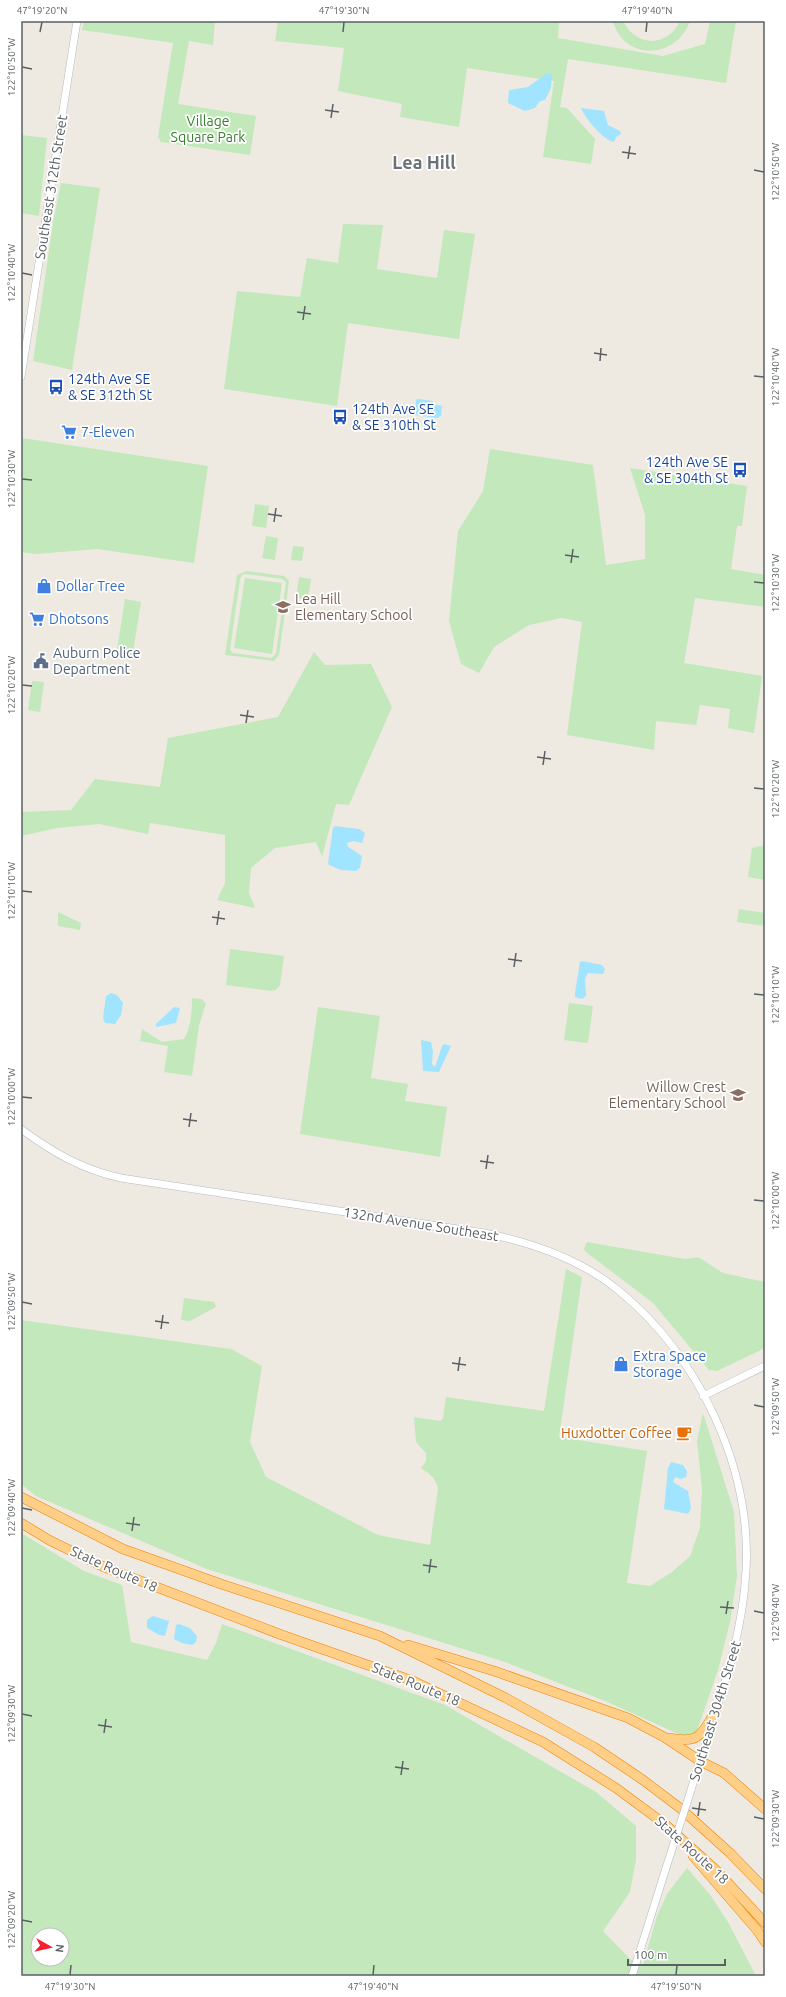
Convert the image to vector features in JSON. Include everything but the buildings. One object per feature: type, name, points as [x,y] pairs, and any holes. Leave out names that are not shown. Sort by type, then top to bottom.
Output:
[{"type":"highway","name":"State Route 18","points":[[21,1497],[123,1549],[222,1584],[380,1636],[506,1698],[594,1747],[643,1780],[680,1808],[730,1853],[765,1889]]},
{"type":"highway","name":"State Route 18","points":[[21,1523],[49,1540],[104,1567],[224,1611],[282,1635],[412,1681],[482,1712],[543,1742],[616,1788],[666,1825],[716,1870],[765,1923]]},
{"type":"highway","points":[[380,1636],[494,1671],[628,1718],[664,1737],[700,1761],[724,1773],[741,1786],[765,1809]]},
{"type":"highway","points":[[664,1737],[679,1740],[695,1739],[702,1734],[716,1711]]},
{"type":"highway","points":[[666,1825],[757,1930],[765,1942]]},
{"type":"main road","name":"Southeast 312th Street","points":[[21,377],[77,21]]},
{"type":"main road","name":"132nd Avenue Southeast","points":[[21,1129],[59,1155],[86,1168],[121,1178],[484,1233],[541,1248],[578,1266],[617,1289],[667,1339],[688,1366],[703,1396]]},
{"type":"main road","points":[[703,1396],[765,1366]]},
{"type":"main road","name":"Southeast 304th Street","points":[[632,1976],[734,1653],[742,1614],[747,1549],[743,1505],[723,1436],[703,1396]]},
{"type":"green space","name":"Village Square Park","points":[[84,21],[215,21],[213,45],[189,41],[178,104],[256,116],[250,155],[161,142],[158,137],[173,43],[82,30]]},
{"type":"green space","points":[[278,21],[559,21],[558,38],[663,56],[705,44],[710,21],[736,21],[726,83],[568,59],[560,107],[567,108],[595,139],[591,164],[543,157],[554,81],[467,68],[459,127],[400,117],[402,104],[338,91],[344,48],[275,41]]},
{"type":"green space","points":[[613,21],[623,21],[629,30],[636,36],[643,40],[652,41],[660,40],[667,36],[674,30],[680,21],[690,21],[683,34],[674,43],[663,49],[651,51],[639,49],[628,44],[619,34]]},
{"type":"green space","points":[[21,135],[47,138],[39,216],[21,213]]},
{"type":"green space","points":[[61,183],[100,188],[72,370],[33,361],[53,222]]},
{"type":"green space","points":[[343,224],[383,225],[377,269],[437,278],[444,230],[475,234],[459,339],[348,323],[337,406],[224,389],[237,291],[300,297],[307,258],[338,263]]},
{"type":"green space","points":[[22,438],[208,466],[194,563],[97,549],[36,554],[21,552]]},
{"type":"green space","points":[[490,449],[593,465],[606,565],[645,559],[645,515],[630,468],[747,486],[742,526],[737,526],[731,569],[765,575],[765,607],[695,598],[684,663],[762,676],[754,733],[728,728],[730,709],[700,705],[696,725],[656,721],[654,750],[567,735],[582,622],[562,618],[529,625],[494,647],[479,673],[461,664],[449,621],[458,531],[483,491]]},
{"type":"green space","points":[[255,504],[269,506],[266,528],[252,526]]},
{"type":"green space","points":[[266,536],[278,538],[275,560],[262,558]]},
{"type":"green space","points":[[293,546],[304,547],[302,561],[291,560]]},
{"type":"green space","points":[[247,571],[284,576],[289,581],[279,655],[274,661],[225,655],[237,575]],"holes":[[[246,574],[282,579],[286,582],[276,653],[272,658],[233,653],[230,650],[240,579],[242,575]]]},
{"type":"green space","points":[[299,577],[311,579],[308,600],[296,598]]},
{"type":"green space","points":[[245,578],[282,583],[272,654],[234,648]]},
{"type":"green space","points":[[125,599],[141,602],[132,659],[116,656]]},
{"type":"green space","points":[[314,652],[325,665],[371,664],[392,707],[349,805],[336,804],[322,857],[316,842],[275,848],[251,868],[249,893],[255,908],[217,900],[225,883],[225,835],[150,823],[148,834],[99,824],[57,828],[21,836],[21,812],[71,810],[95,779],[160,787],[168,738],[278,717]]},
{"type":"green space","points":[[32,681],[44,682],[40,712],[28,710]]},
{"type":"green space","points":[[765,845],[765,880],[748,877],[752,848]]},
{"type":"green space","points":[[739,909],[765,913],[765,926],[737,922]]},
{"type":"green space","points":[[58,912],[81,923],[80,930],[58,926]]},
{"type":"green space","points":[[230,949],[284,956],[280,985],[276,990],[271,991],[226,985]]},
{"type":"green space","points":[[192,998],[202,999],[206,1004],[199,1025],[192,1076],[164,1072],[168,1046],[140,1041],[142,1029],[162,1042],[184,1039],[191,1019]]},
{"type":"green space","points":[[569,1003],[593,1006],[588,1042],[586,1043],[564,1040]]},
{"type":"green space","points":[[318,1007],[380,1016],[371,1078],[408,1084],[405,1101],[447,1107],[440,1157],[300,1134]]},
{"type":"green space","points":[[587,1242],[685,1259],[698,1257],[723,1273],[765,1282],[765,1348],[717,1371],[709,1370],[653,1303],[586,1252],[584,1249]]},
{"type":"green space","points":[[566,1269],[582,1277],[559,1437],[647,1451],[627,1583],[650,1586],[672,1572],[690,1556],[700,1528],[702,1489],[697,1441],[703,1413],[734,1512],[737,1576],[730,1622],[718,1670],[696,1734],[683,1736],[605,1701],[505,1662],[207,1569],[36,1496],[21,1484],[21,1320],[231,1349],[262,1366],[250,1442],[266,1477],[378,1535],[430,1545],[438,1489],[436,1482],[432,1477],[421,1468],[426,1461],[426,1453],[416,1442],[414,1417],[440,1421],[443,1418],[446,1397],[544,1411]]},
{"type":"green space","points":[[184,1298],[214,1302],[216,1307],[190,1321],[181,1320]]},
{"type":"green space","points":[[21,1533],[84,1571],[122,1585],[131,1642],[207,1660],[216,1643],[222,1624],[445,1705],[596,1792],[636,1826],[636,1859],[630,1892],[603,1931],[631,1960],[643,1964],[657,1916],[667,1894],[687,1868],[711,1896],[728,1922],[756,1976],[21,1976]]},
{"type":"water","points":[[551,73],[552,75],[551,88],[545,100],[540,101],[535,108],[525,111],[508,103],[509,90],[528,87],[546,74]]},
{"type":"water","points":[[581,108],[604,111],[608,125],[620,131],[621,134],[616,137],[614,142],[605,138],[590,122]]},
{"type":"water","points":[[416,400],[433,401],[433,404],[442,406],[441,416],[437,418],[415,415]]},
{"type":"water","points":[[335,826],[359,829],[365,833],[362,843],[353,841],[347,843],[348,847],[362,856],[360,868],[356,871],[341,870],[329,865],[328,863],[333,828]]},
{"type":"water","points":[[583,961],[602,965],[605,969],[603,974],[588,973],[585,979],[586,996],[582,999],[575,997],[575,993],[580,962]]},
{"type":"water","points":[[111,993],[117,995],[123,1003],[121,1015],[115,1024],[105,1023],[103,1018],[106,996]]},
{"type":"water","points":[[174,1007],[180,1008],[176,1023],[156,1027],[156,1024]]},
{"type":"water","points":[[421,1040],[431,1042],[433,1051],[432,1064],[435,1067],[442,1046],[444,1044],[451,1046],[439,1072],[423,1071]]},
{"type":"water","points":[[671,1462],[683,1465],[687,1471],[686,1477],[681,1479],[675,1477],[673,1482],[688,1491],[691,1508],[688,1514],[664,1509],[668,1468]]},
{"type":"water","points":[[153,1616],[169,1621],[165,1636],[159,1635],[147,1628],[147,1620]]},
{"type":"water","points":[[179,1624],[190,1628],[197,1636],[196,1642],[192,1645],[182,1643],[174,1639],[176,1625]]},
{"type":"place","name":"124th Ave SE & SE 312th St","points":[[56,387]]},
{"type":"place","name":"124th Ave SE & SE 310th St","points":[[340,417]]},
{"type":"place","name":"7-Eleven","points":[[69,432]]},
{"type":"place","name":"124th Ave SE & SE 304th St","points":[[740,470]]},
{"type":"place","name":"Dollar Tree","points":[[44,586]]},
{"type":"place","name":"Lea Hill Elementary School","points":[[283,607]]},
{"type":"place","name":"Dhotsons","points":[[37,619]]},
{"type":"place","name":"Auburn Police Department","points":[[41,661]]},
{"type":"place","name":"Willow Crest Elementary School","points":[[738,1095]]},
{"type":"place","name":"Extra Space Storage","points":[[621,1364]]},
{"type":"place","name":"Huxdotter Coffee","points":[[684,1433]]},
{"type":"district","name":"Lea Hill","points":[[424,163]]}]
